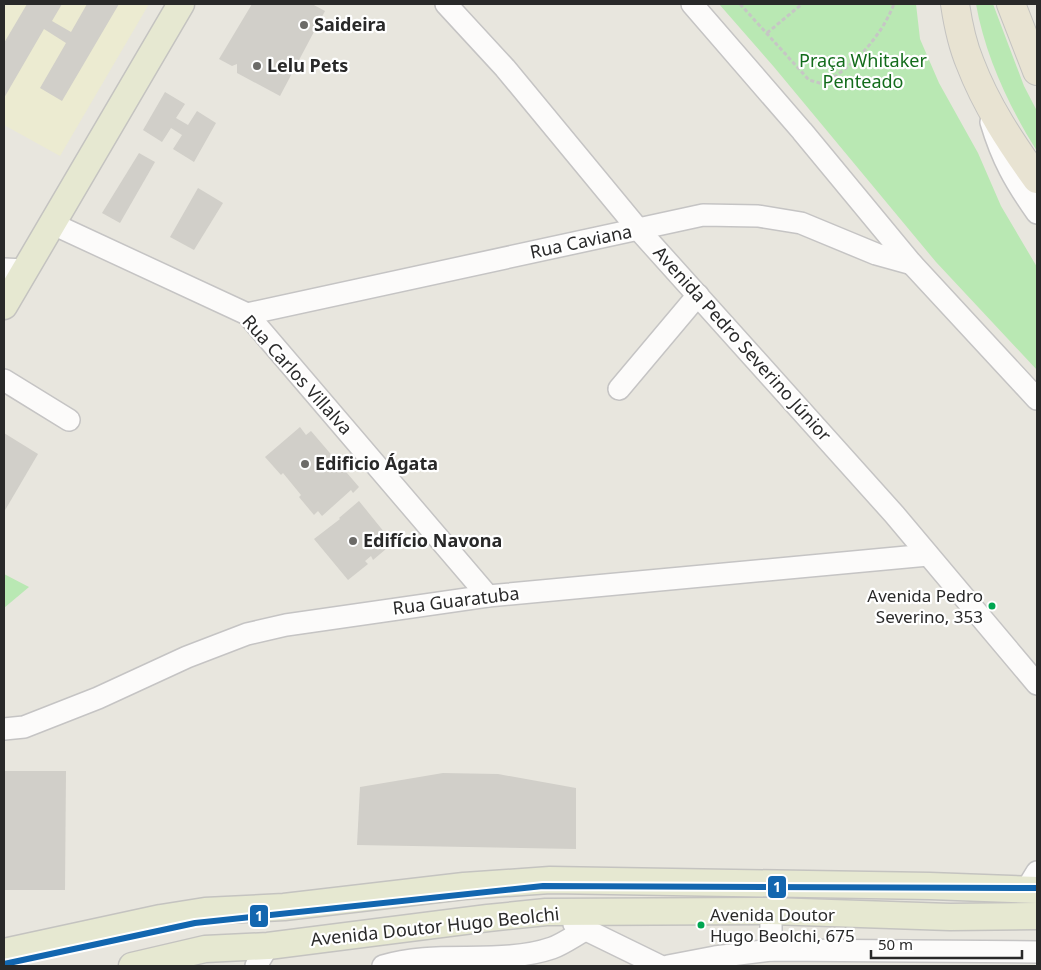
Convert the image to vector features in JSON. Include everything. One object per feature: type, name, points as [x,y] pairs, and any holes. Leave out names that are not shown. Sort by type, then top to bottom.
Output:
[{"type":"highway","points":[[955,4],[969,61],[981,90],[1016,150],[1037,178]]},
{"type":"highway","points":[[1011,4],[1037,71]]},
{"type":"main road","points":[[4,306],[14,269],[53,224],[181,4]]},
{"type":"main road","name":"Avenida Doutor Hugo Beolchi","points":[[4,952],[161,918],[196,913],[284,907],[464,886],[550,880],[920,886],[1034,884]]},
{"type":"main road","points":[[906,914],[922,911],[1002,909],[1019,898],[1034,884]]},
{"type":"main road","points":[[266,959],[273,934],[287,923],[392,894]]},
{"type":"main road","name":"Avenida Doutor Hugo Beolchi","points":[[132,966],[205,949],[266,959],[478,919],[546,912],[771,911],[906,914],[950,917],[1037,916]]},
{"type":"street","name":"Avenida Pedro Severino Júnior","points":[[446,4],[505,68],[638,229],[894,514],[1037,684]]},
{"type":"street","points":[[692,4],[808,138],[912,264],[1037,399]]},
{"type":"street","points":[[981,90],[1003,159],[1016,183],[1037,213]]},
{"type":"street","name":"Rua Caviana","points":[[247,314],[703,215],[758,216],[801,223],[876,254],[912,264]]},
{"type":"street","name":"Rua Carlos Villalva","points":[[53,224],[247,314],[488,596]]},
{"type":"street","points":[[619,388],[698,295]]},
{"type":"street","points":[[4,380],[69,420]]},
{"type":"street","name":"Rua Guaratuba","points":[[4,729],[24,727],[98,698],[187,657],[247,634],[286,625],[488,596],[928,555]]},
{"type":"street","points":[[771,911],[771,950]]},
{"type":"street","points":[[546,912],[660,966]]},
{"type":"street","name":"Avenida Doutor Hugo Beolchi","points":[[383,966],[423,959],[516,955],[542,951],[585,930]]},
{"type":"street","points":[[668,966],[715,956],[771,950],[1037,952]]},
{"type":"path","points":[[740,4],[809,80],[823,84],[839,74],[861,54],[880,32],[894,4]]},
{"type":"path","points":[[767,33],[802,4]]},
{"type":"shaded area","points":[[4,4],[149,4],[60,156],[4,125]]},
{"type":"green space","name":"Praça Whitaker Penteado","points":[[719,4],[916,4],[920,39],[939,83],[978,153],[1001,206],[1037,267],[1037,370],[936,262],[774,67]]},
{"type":"green space","points":[[976,4],[993,4],[1024,86],[1037,111],[1037,151],[1017,117],[999,80],[985,42]]},
{"type":"green space","points":[[4,574],[29,587],[4,608]]},
{"type":"building","points":[[27,4],[62,4],[52,21],[71,32],[87,4],[119,4],[62,101],[40,88],[66,43],[44,29],[4,98],[4,43]]},
{"type":"building","points":[[252,4],[312,4],[325,11],[280,96],[237,73],[237,64],[232,66],[219,59]]},
{"type":"building","points":[[165,92],[185,104],[176,118],[188,125],[197,111],[216,123],[194,162],[173,149],[182,135],[171,128],[162,142],[143,130]]},
{"type":"building","points":[[139,153],[155,162],[120,223],[102,213]]},
{"type":"building","points":[[198,188],[223,203],[194,250],[170,237]]},
{"type":"building","name":"Edificio Ágata","points":[[300,427],[306,435],[311,431],[359,487],[353,493],[351,490],[322,516],[318,511],[314,515],[283,473],[281,475],[265,457]]},
{"type":"building","points":[[4,433],[38,454],[4,512]]},
{"type":"building","name":"Edifício Navona","points":[[359,501],[393,543],[373,560],[371,556],[365,561],[368,564],[348,580],[314,539]]},
{"type":"building","points":[[4,771],[66,771],[65,890],[4,890]]},
{"type":"building","points":[[443,773],[498,774],[576,788],[576,849],[357,845],[360,787]]},
{"type":"transit line","name":"1","points":[[4,964],[195,923],[543,886],[1037,888]]},
{"type":"place","name":"Saideira","points":[[304,25]]},
{"type":"place","name":"Lelu Pets","points":[[257,66]]},
{"type":"place","name":"Edificio Ágata","points":[[305,464]]},
{"type":"place","name":"Edifício Navona","points":[[353,541]]},
{"type":"place","name":"Avenida Pedro Severino, 353","points":[[992,606]]},
{"type":"place","name":"Avenida Doutor Hugo Beolchi, 675","points":[[701,925]]}]
